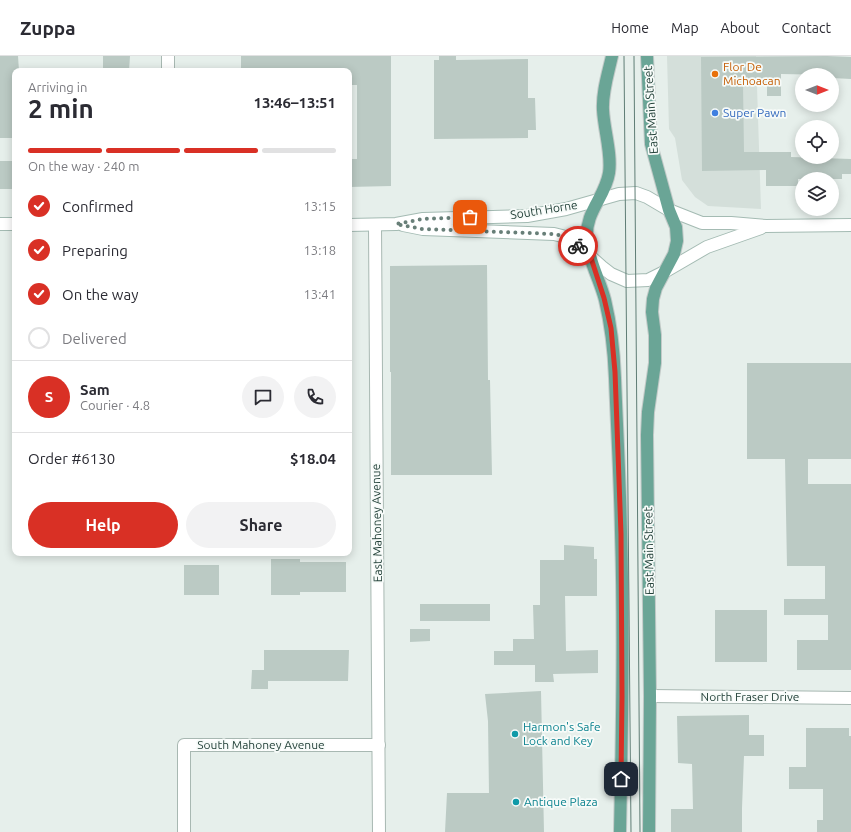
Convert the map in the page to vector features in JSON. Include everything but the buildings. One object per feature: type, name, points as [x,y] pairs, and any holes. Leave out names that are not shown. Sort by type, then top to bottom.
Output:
[{"type":"main road","points":[[612,56],[604,90],[603,107],[605,135],[610,160],[610,172],[605,186],[591,213],[586,237],[588,249],[604,298],[611,328],[615,372],[621,549],[622,697],[620,832]]},
{"type":"main road","name":"East Main Street","points":[[647,56],[651,144],[669,210]]},
{"type":"main road","points":[[664,272],[674,254],[677,241],[676,227],[669,210]]},
{"type":"main road","name":"East Main Street","points":[[649,832],[650,696],[648,412],[655,363],[655,335],[652,312],[653,300],[656,288],[664,272]]},
{"type":"street","points":[[168,56],[168,68]]},
{"type":"street","points":[[597,201],[619,194],[636,193],[648,197],[669,210],[702,223],[731,223],[766,226],[851,225]]},
{"type":"street","name":"South Horne","points":[[352,225],[396,224],[423,219],[527,216],[566,209],[597,201]]},
{"type":"street","points":[[0,224],[12,224]]},
{"type":"street","name":"South Horne","points":[[396,224],[422,229],[554,234],[562,236],[575,243],[591,258]]},
{"type":"street","name":"East Mahoney Avenue","points":[[375,225],[379,826]]},
{"type":"street","points":[[591,258],[611,274],[627,281],[648,280],[707,247],[766,226]]},
{"type":"street","name":"North Fraser Drive","points":[[650,696],[851,698]]},
{"type":"street","name":"South Mahoney Avenue","points":[[184,832],[184,744],[379,744]]},
{"type":"shaded area","points":[[667,56],[756,56],[761,209],[708,206],[695,197],[682,180],[675,138],[669,129]]},
{"type":"tram line","points":[[624,56],[631,832]]},
{"type":"tram line","points":[[634,56],[640,832]]},
{"type":"way so far","points":[[470,217],[423,219],[396,224],[422,229],[554,234],[562,236],[578,246]]},
{"type":"place","name":"Flor De Michoacan","points":[[715,74]]},
{"type":"place","name":"Super Pawn","points":[[715,113]]},
{"type":"place","name":"Harmon's Safe Lock and Key","points":[[515,734]]},
{"type":"place","name":"Antique Plaza","points":[[516,802]]},
{"type":"route","points":[[578,246],[591,258],[604,298],[611,328],[615,372],[621,534],[621,779]]}]
